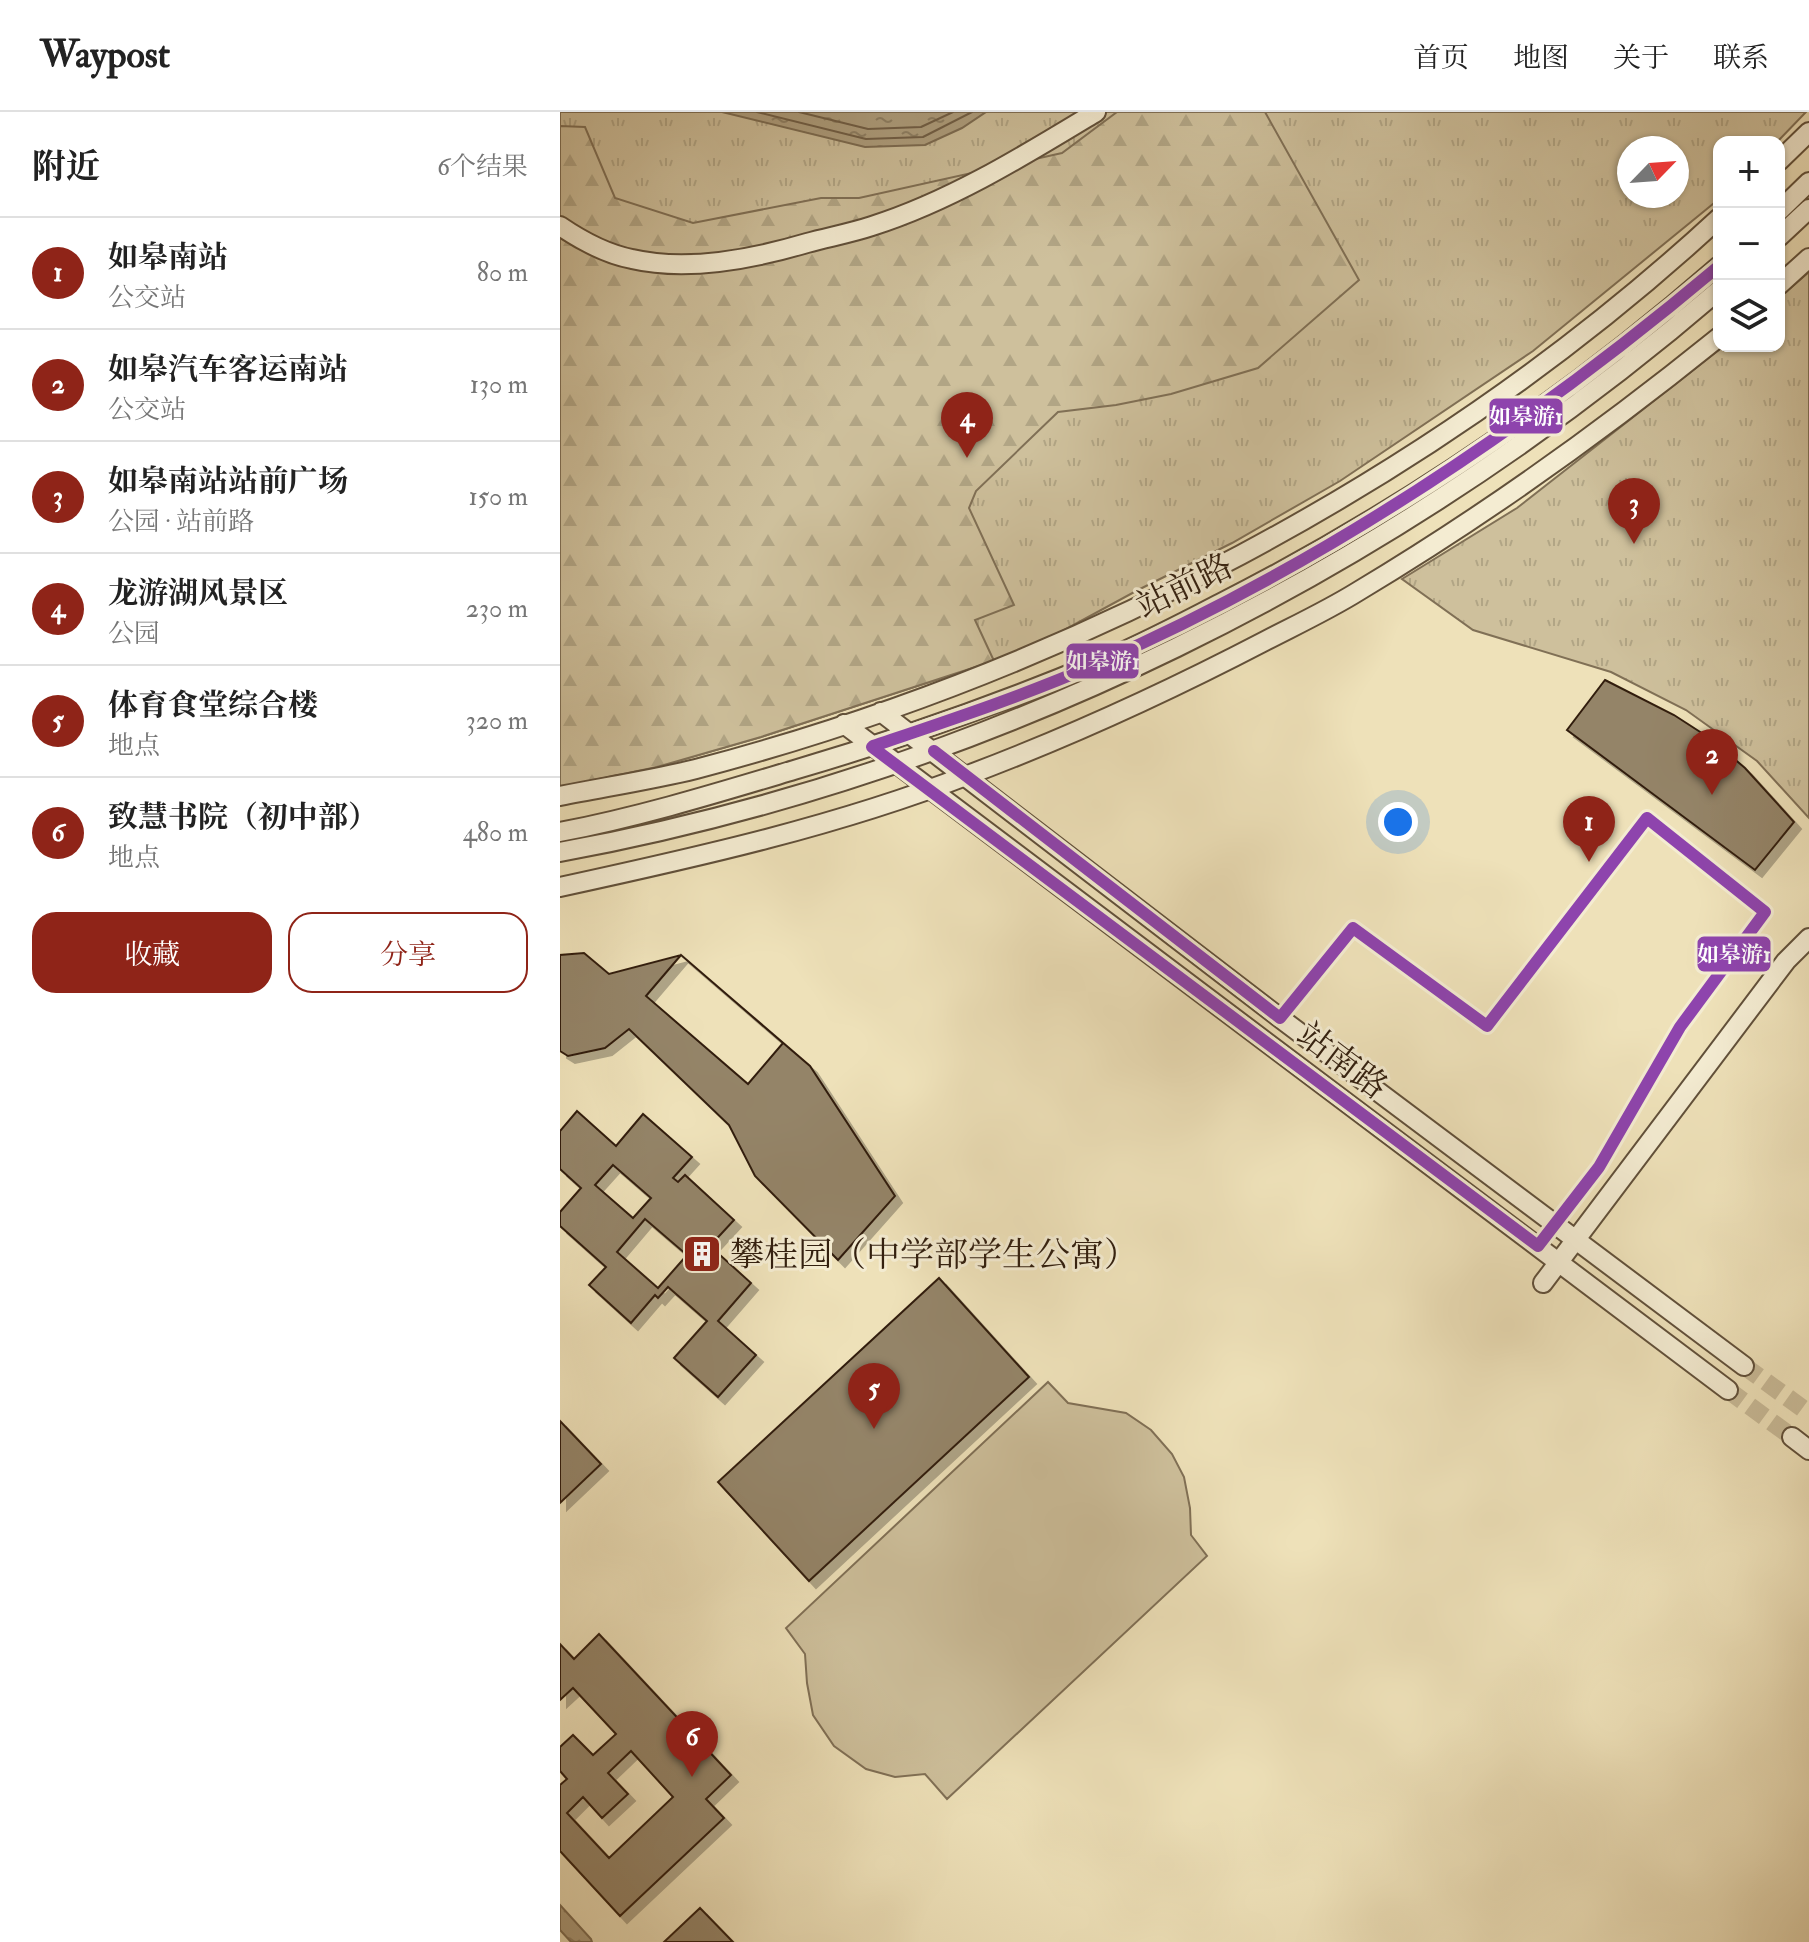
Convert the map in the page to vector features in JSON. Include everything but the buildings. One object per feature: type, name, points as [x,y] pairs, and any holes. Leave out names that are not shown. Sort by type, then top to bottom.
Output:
[{"type":"street","points":[[560,226],[604,250],[657,263],[706,263],[767,254],[873,226],[930,203],[1096,112]]},
{"type":"street","points":[[1785,155],[1809,132]]},
{"type":"street","points":[[1782,208],[1809,182]]},
{"type":"street","points":[[1785,231],[1809,209]]},
{"type":"street","points":[[560,796],[694,769],[881,712],[1026,656],[1188,582],[1307,519],[1462,421],[1628,299],[1713,223]]},
{"type":"street","points":[[1785,280],[1809,258]]},
{"type":"street","name":"站前路","points":[[560,832],[727,790],[872,747],[1098,663],[1288,569],[1384,514],[1607,358],[1713,271]]},
{"type":"street","name":"站前路","points":[[560,852],[738,813],[895,765],[1123,674],[1392,531],[1572,408],[1631,364],[1713,295]]},
{"type":"street","points":[[560,887],[720,852],[829,821],[967,776],[1198,676],[1355,594],[1512,494],[1632,407],[1713,342]]},
{"type":"street","name":"站南路","points":[[881,712],[1280,1018],[1744,1366]]},
{"type":"street","name":"站南路","points":[[844,724],[1728,1390]]},
{"type":"street","points":[[1543,1283],[1786,961],[1809,920]]},
{"type":"street","points":[[1786,961],[1809,938]]},
{"type":"street","points":[[1792,1437],[1809,1450]]},
{"type":"green space","points":[[560,112],[1806,112],[1783,136],[1713,136],[1713,204],[1533,351],[1340,481],[1232,543],[1044,641],[994,661],[761,737],[657,767],[560,787]]},
{"type":"green space","points":[[1117,112],[1265,112],[1359,280],[1258,368],[1171,394],[1058,412],[976,491],[969,508],[1014,605],[975,620],[994,661],[761,737],[657,767],[560,787],[560,126],[585,127],[615,198],[693,223],[821,198],[859,198],[1062,153]]},
{"type":"green space","points":[[1809,272],[1809,818],[1757,761],[1686,710],[1611,672],[1473,630],[1402,579],[1517,508],[1716,352],[1785,352],[1785,293]]},
{"type":"green space","points":[[1048,1382],[1068,1403],[1126,1413],[1151,1430],[1172,1454],[1184,1477],[1191,1535],[1207,1556],[947,1799],[925,1774],[895,1777],[866,1769],[834,1746],[813,1715],[805,1654],[786,1628]]},
{"type":"water","points":[[722,112],[986,112],[962,128],[925,145],[865,147]]},
{"type":"water","points":[[560,1905],[592,1942],[571,1942],[560,1930]]},
{"type":"tunnel","points":[[1744,1366],[1809,1413]]},
{"type":"tunnel","points":[[1728,1390],[1792,1437]]},
{"type":"transit line","name":"如皋游1","points":[[873,746],[985,708],[1094,665],[1262,583],[1421,488],[1498,436],[1573,382],[1713,271]]},
{"type":"transit line","name":"如皋游1","points":[[872,747],[1538,1246],[1599,1167],[1680,1027],[1765,912],[1647,818],[1487,1026],[1353,928],[1280,1018],[934,751]]},
{"type":"place","name":"龙游湖风景区","points":[[967,458]]},
{"type":"place","name":"如皋南站站前广场","points":[[1634,544]]},
{"type":"place","name":"如皋汽车客运南站","points":[[1712,795]]},
{"type":"place","name":"如皋南站","points":[[1589,862]]},
{"type":"place","name":"攀桂园（中学部学生公寓）","points":[[702,1254]]},
{"type":"place","name":"体育食堂综合楼","points":[[874,1429]]},
{"type":"place","name":"致慧书院（初中部）","points":[[692,1777]]}]
